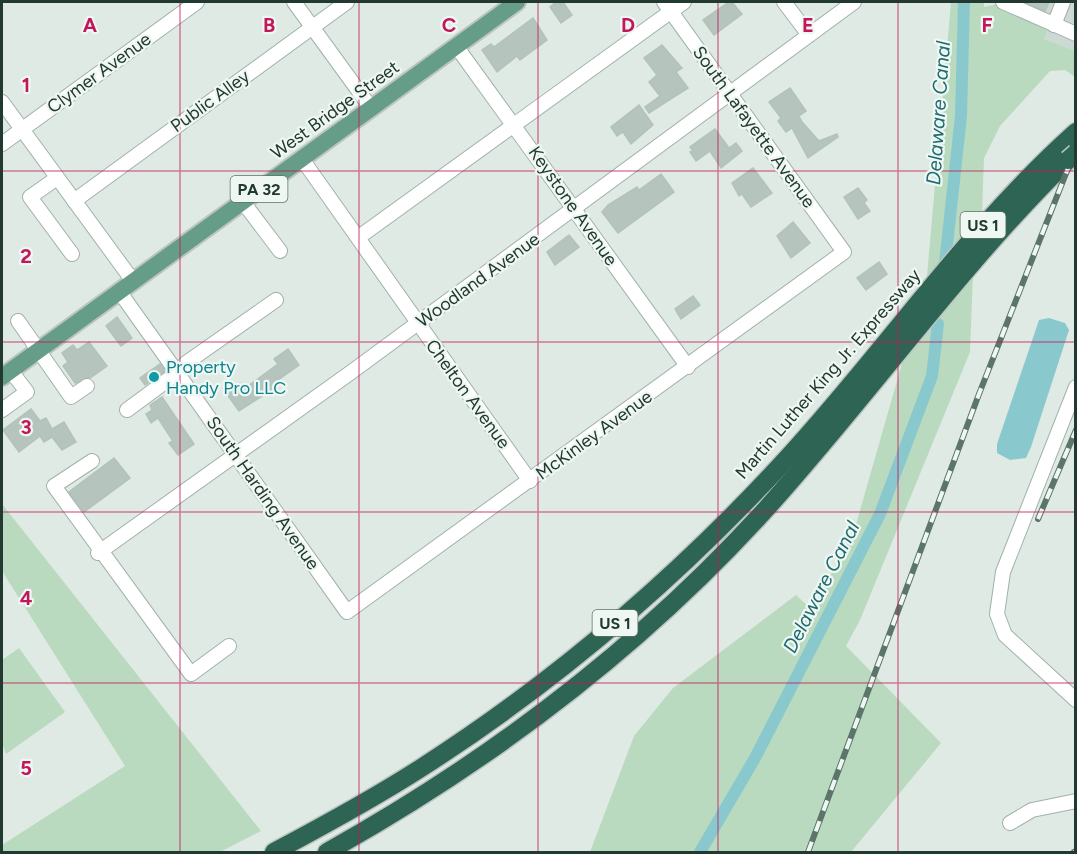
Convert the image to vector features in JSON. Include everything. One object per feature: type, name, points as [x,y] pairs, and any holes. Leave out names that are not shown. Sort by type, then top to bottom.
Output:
[{"type":"highway","name":"Martin Luther King Jr. Expressway","points":[[327,852],[397,812],[470,765],[574,689],[641,633],[757,519],[1010,195],[1076,132]]},
{"type":"highway","name":"Martin Luther King Jr. Expressway","points":[[274,852],[420,769],[525,695],[600,636],[680,564],[764,482],[905,330],[1073,156]]},
{"type":"main road","name":"West Bridge Street","points":[[6,374],[517,2]]},
{"type":"street","name":"Clymer Avenue","points":[[2,144],[197,2]]},
{"type":"street","points":[[294,2],[371,108]]},
{"type":"street","name":"Public Alley","points":[[74,201],[347,2]]},
{"type":"street","points":[[358,237],[516,126],[667,6],[684,2]]},
{"type":"street","points":[[784,2],[809,35]]},
{"type":"street","name":"Woodland Avenue","points":[[100,552],[418,324],[854,2]]},
{"type":"street","points":[[1003,2],[1076,34]]},
{"type":"street","points":[[1054,25],[1063,2]]},
{"type":"street","name":"South Lafayette Avenue","points":[[667,6],[844,252]]},
{"type":"street","name":"Keystone Avenue","points":[[456,46],[688,367]]},
{"type":"street","points":[[2,102],[133,281]]},
{"type":"street","name":"Chelton Avenue","points":[[302,159],[530,482]]},
{"type":"street","points":[[57,178],[30,197],[72,254]]},
{"type":"street","points":[[243,201],[280,251]]},
{"type":"street","name":"McKinley Avenue","points":[[344,608],[347,612],[530,482],[844,252]]},
{"type":"street","name":"South Harding Avenue","points":[[119,291],[344,608]]},
{"type":"street","points":[[128,410],[177,373],[186,363],[276,300]]},
{"type":"street","points":[[18,321],[71,397],[87,386]]},
{"type":"street","points":[[2,410],[27,392],[6,374]]},
{"type":"street","points":[[1076,387],[1003,572],[997,614],[1005,635],[1076,700]]},
{"type":"street","points":[[92,460],[54,486],[100,552],[191,674],[229,646]]},
{"type":"street","points":[[1010,823],[1032,810],[1076,801]]},
{"type":"shaded area","points":[[997,2],[1075,2],[1075,51],[1044,39],[1046,28],[1004,10]]},
{"type":"green space","points":[[951,2],[984,2],[984,7],[997,4],[1004,10],[1044,27],[1047,30],[1044,39],[1075,51],[1075,77],[1065,70],[1050,71],[1000,126],[984,158],[982,212],[975,219],[970,352],[860,620],[846,646],[941,743],[851,852],[590,852],[634,736],[673,688],[796,595],[812,610],[855,528],[927,276]]},
{"type":"green space","points":[[2,504],[261,831],[220,852],[2,852],[2,845],[125,766],[2,571]]},
{"type":"green space","points":[[19,648],[65,712],[6,754],[2,743],[2,660]]},
{"type":"water","points":[[1049,318],[1065,323],[1069,330],[1031,447],[1026,458],[1010,460],[997,453],[997,444],[1039,320]]},
{"type":"building","points":[[556,2],[563,2],[572,15],[561,23],[550,7]]},
{"type":"building","points":[[732,2],[742,14],[714,35],[703,20]]},
{"type":"building","points":[[1024,2],[1049,2],[1045,11]]},
{"type":"building","points":[[533,18],[547,40],[520,60],[517,56],[497,72],[482,50],[491,44],[494,47]]},
{"type":"building","points":[[662,45],[682,68],[676,72],[688,88],[649,113],[645,107],[660,96],[649,82],[657,75],[644,58]]},
{"type":"building","points":[[790,88],[806,111],[799,116],[802,122],[819,141],[837,134],[838,137],[808,158],[792,128],[786,132],[778,121],[781,118],[769,102]]},
{"type":"building","points":[[639,105],[653,125],[631,144],[623,132],[617,136],[611,127]]},
{"type":"building","points":[[715,129],[729,148],[736,143],[742,151],[721,168],[710,151],[696,161],[690,152],[693,151],[690,147]]},
{"type":"building","points":[[753,168],[772,193],[751,207],[742,194],[739,196],[732,183]]},
{"type":"building","points":[[661,174],[674,192],[618,233],[602,212],[608,205],[637,187],[639,190]]},
{"type":"building","points":[[858,188],[867,200],[864,203],[870,211],[858,219],[844,197]]},
{"type":"building","points":[[793,222],[810,243],[791,258],[777,236]]},
{"type":"building","points":[[569,235],[579,247],[555,265],[547,252]]},
{"type":"building","points":[[879,262],[887,274],[866,290],[857,278]]},
{"type":"building","points":[[693,296],[700,305],[681,319],[675,309]]},
{"type":"building","points":[[117,317],[132,338],[121,346],[106,326]]},
{"type":"building","points":[[89,342],[107,366],[90,378],[75,383],[63,366],[68,362],[62,353],[73,345],[77,350]]},
{"type":"building","points":[[288,349],[299,365],[274,383],[276,387],[239,411],[226,393],[240,383],[244,389],[278,364],[274,359]]},
{"type":"building","name":"Property Handy Pro LLC","points":[[160,364],[165,371],[145,385],[140,378]]},
{"type":"building","points":[[162,397],[194,444],[178,455],[169,443],[173,441],[158,418],[151,423],[146,414],[152,410],[150,405]]},
{"type":"building","points":[[31,409],[40,421],[46,418],[52,429],[64,422],[76,442],[62,450],[52,437],[44,442],[40,436],[19,452],[3,430]]},
{"type":"building","points":[[114,458],[130,478],[84,512],[69,492]]},
{"type":"waterway","name":"Delaware Canal","points":[[945,263],[961,116],[964,2]]},
{"type":"waterway","name":"Delaware Canal","points":[[700,852],[755,758],[880,514],[932,376],[938,324]]},
{"type":"railway","points":[[808,852],[979,394],[1076,148]]},
{"type":"railway","points":[[1038,519],[1076,430]]},
{"type":"place","name":"Property Handy Pro LLC","points":[[154,377]]}]
